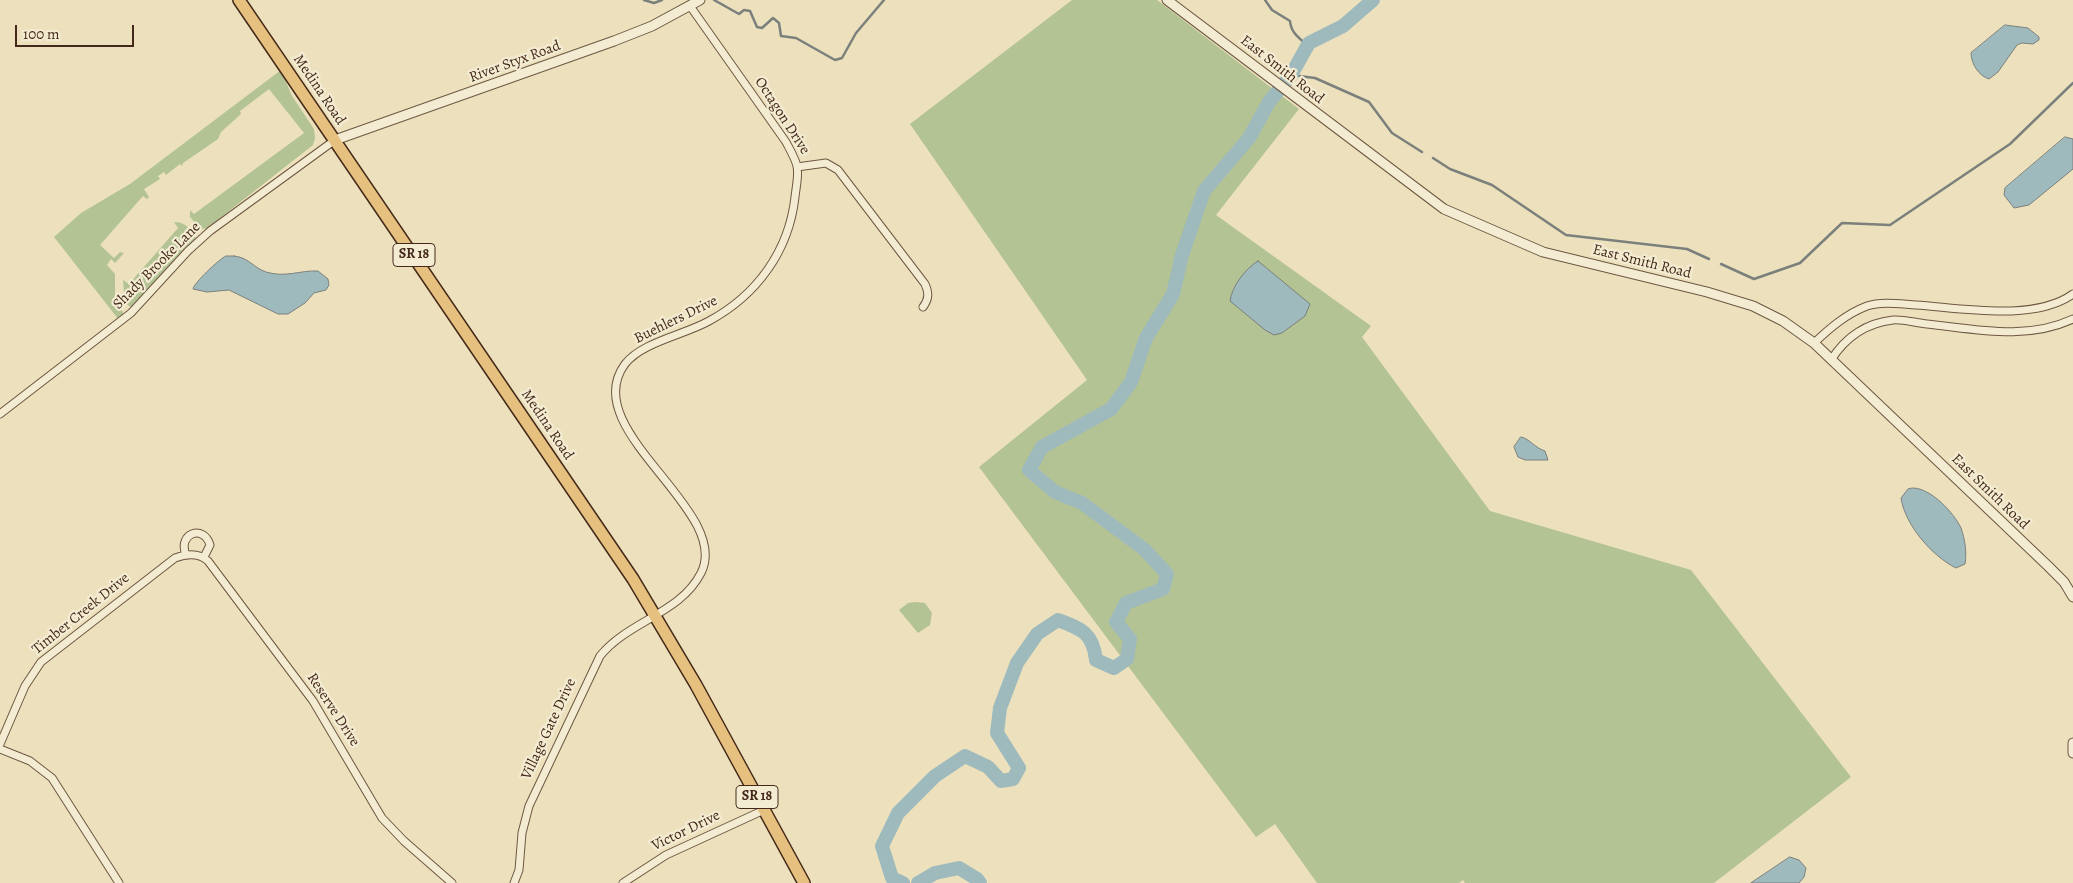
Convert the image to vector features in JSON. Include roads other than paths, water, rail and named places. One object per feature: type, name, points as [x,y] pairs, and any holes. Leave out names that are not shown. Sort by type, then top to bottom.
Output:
[{"type":"highway","name":"Medina Road","points":[[239,0],[611,545],[655,615],[804,883]]},
{"type":"street","name":"River Styx Road","points":[[335,140],[614,41],[652,26],[700,0]]},
{"type":"street","name":"East Smith Road","points":[[1168,0],[1444,209],[1474,224],[1543,252],[1707,292],[1753,306],[1784,321],[1814,343],[2048,566],[2064,582],[2073,597]]},
{"type":"street","name":"Octagon Drive","points":[[690,6],[786,142],[797,167],[826,163],[838,170],[924,284],[928,295],[927,301],[922,307]]},
{"type":"street","name":"Shady Brooke Lane","points":[[0,414],[130,313],[188,251],[210,231],[335,140]]},
{"type":"street","name":"Buehlers Drive","points":[[655,615],[683,596],[694,585],[702,571],[703,543],[698,526],[621,420],[617,406],[616,383],[626,364],[642,350],[707,322],[731,307],[754,287],[782,247],[793,219],[797,167]]},
{"type":"street","points":[[1814,343],[1850,313],[1868,306],[1898,303],[2009,310],[2043,306],[2073,294]]},
{"type":"street","points":[[1830,360],[1845,340],[1859,331],[1894,320],[2020,333],[2052,327],[2073,319]]},
{"type":"street","points":[[199,533],[206,537],[210,545],[204,558],[188,555],[184,549],[185,540],[190,534],[199,533]]},
{"type":"street","name":"Timber Creek Drive","points":[[0,744],[25,686],[41,662],[175,558],[188,555]]},
{"type":"street","name":"Reserve Drive","points":[[204,558],[313,700],[382,818],[404,841],[452,883]]},
{"type":"street","name":"Village Gate Drive","points":[[515,883],[519,870],[522,833],[529,806],[594,665],[607,646],[617,637],[655,615]]},
{"type":"street","points":[[2073,742],[2073,754]]},
{"type":"street","points":[[0,749],[30,762],[52,778],[119,883]]},
{"type":"street","name":"Victor Drive","points":[[623,883],[666,855],[764,810]]},
{"type":"water","points":[[2005,25],[2028,28],[2039,37],[2039,40],[2033,44],[2022,43],[2017,45],[1998,72],[1989,79],[1976,69],[1971,53]]},
{"type":"water","points":[[2065,137],[2073,139],[2073,169],[2029,205],[2014,208],[2004,195],[2005,188]]},
{"type":"water","points":[[226,256],[243,258],[262,270],[273,274],[318,271],[328,279],[329,285],[326,290],[314,293],[305,303],[288,314],[278,314],[229,290],[207,292],[193,289],[202,277],[218,262]]},
{"type":"water","points":[[1258,261],[1310,304],[1305,316],[1282,333],[1274,335],[1265,330],[1230,301],[1233,290],[1240,278]]},
{"type":"water","points":[[1521,437],[1545,451],[1548,460],[1525,460],[1518,457],[1514,447]]},
{"type":"water","points":[[1913,488],[1927,492],[1941,502],[1958,522],[1965,541],[1965,564],[1956,568],[1947,563],[1929,548],[1914,529],[1908,519],[1901,498],[1908,489]]},
{"type":"water","points":[[1790,857],[1799,860],[1806,868],[1804,877],[1799,883],[1751,883]]},
{"type":"waterway","points":[[644,0],[654,3],[662,0]]},
{"type":"waterway","points":[[714,0],[739,14],[744,10],[750,11],[757,27],[762,28],[773,18],[779,23],[781,36],[796,38],[835,60],[842,58],[856,33],[884,0]]},
{"type":"waterway","points":[[1265,0],[1272,10],[1290,21],[1294,32],[1308,46]]},
{"type":"waterway","points":[[903,883],[892,878],[882,846],[898,813],[935,776],[965,756],[988,767],[1001,781],[1013,779],[1019,768],[997,733],[1000,708],[1017,663],[1037,634],[1058,620],[1074,626],[1085,633],[1092,644],[1096,660],[1114,668],[1127,659],[1130,639],[1116,622],[1126,603],[1163,589],[1167,574],[1144,549],[1082,503],[1055,492],[1029,470],[1042,447],[1111,409],[1131,382],[1146,338],[1173,294],[1182,255],[1204,191],[1249,138],[1269,102],[1291,75],[1309,43],[1343,26],[1373,0]]},
{"type":"waterway","points":[[1291,75],[1315,78],[1369,102],[1392,133],[1422,152]]},
{"type":"waterway","points":[[1721,264],[1754,279],[1800,263],[1842,223],[1890,225],[2010,144],[2073,83]]},
{"type":"waterway","points":[[1433,158],[1450,169],[1492,185],[1566,235],[1687,249],[1709,259]]},
{"type":"waterway","points":[[918,883],[935,873],[959,868],[977,879],[980,883]]}]
